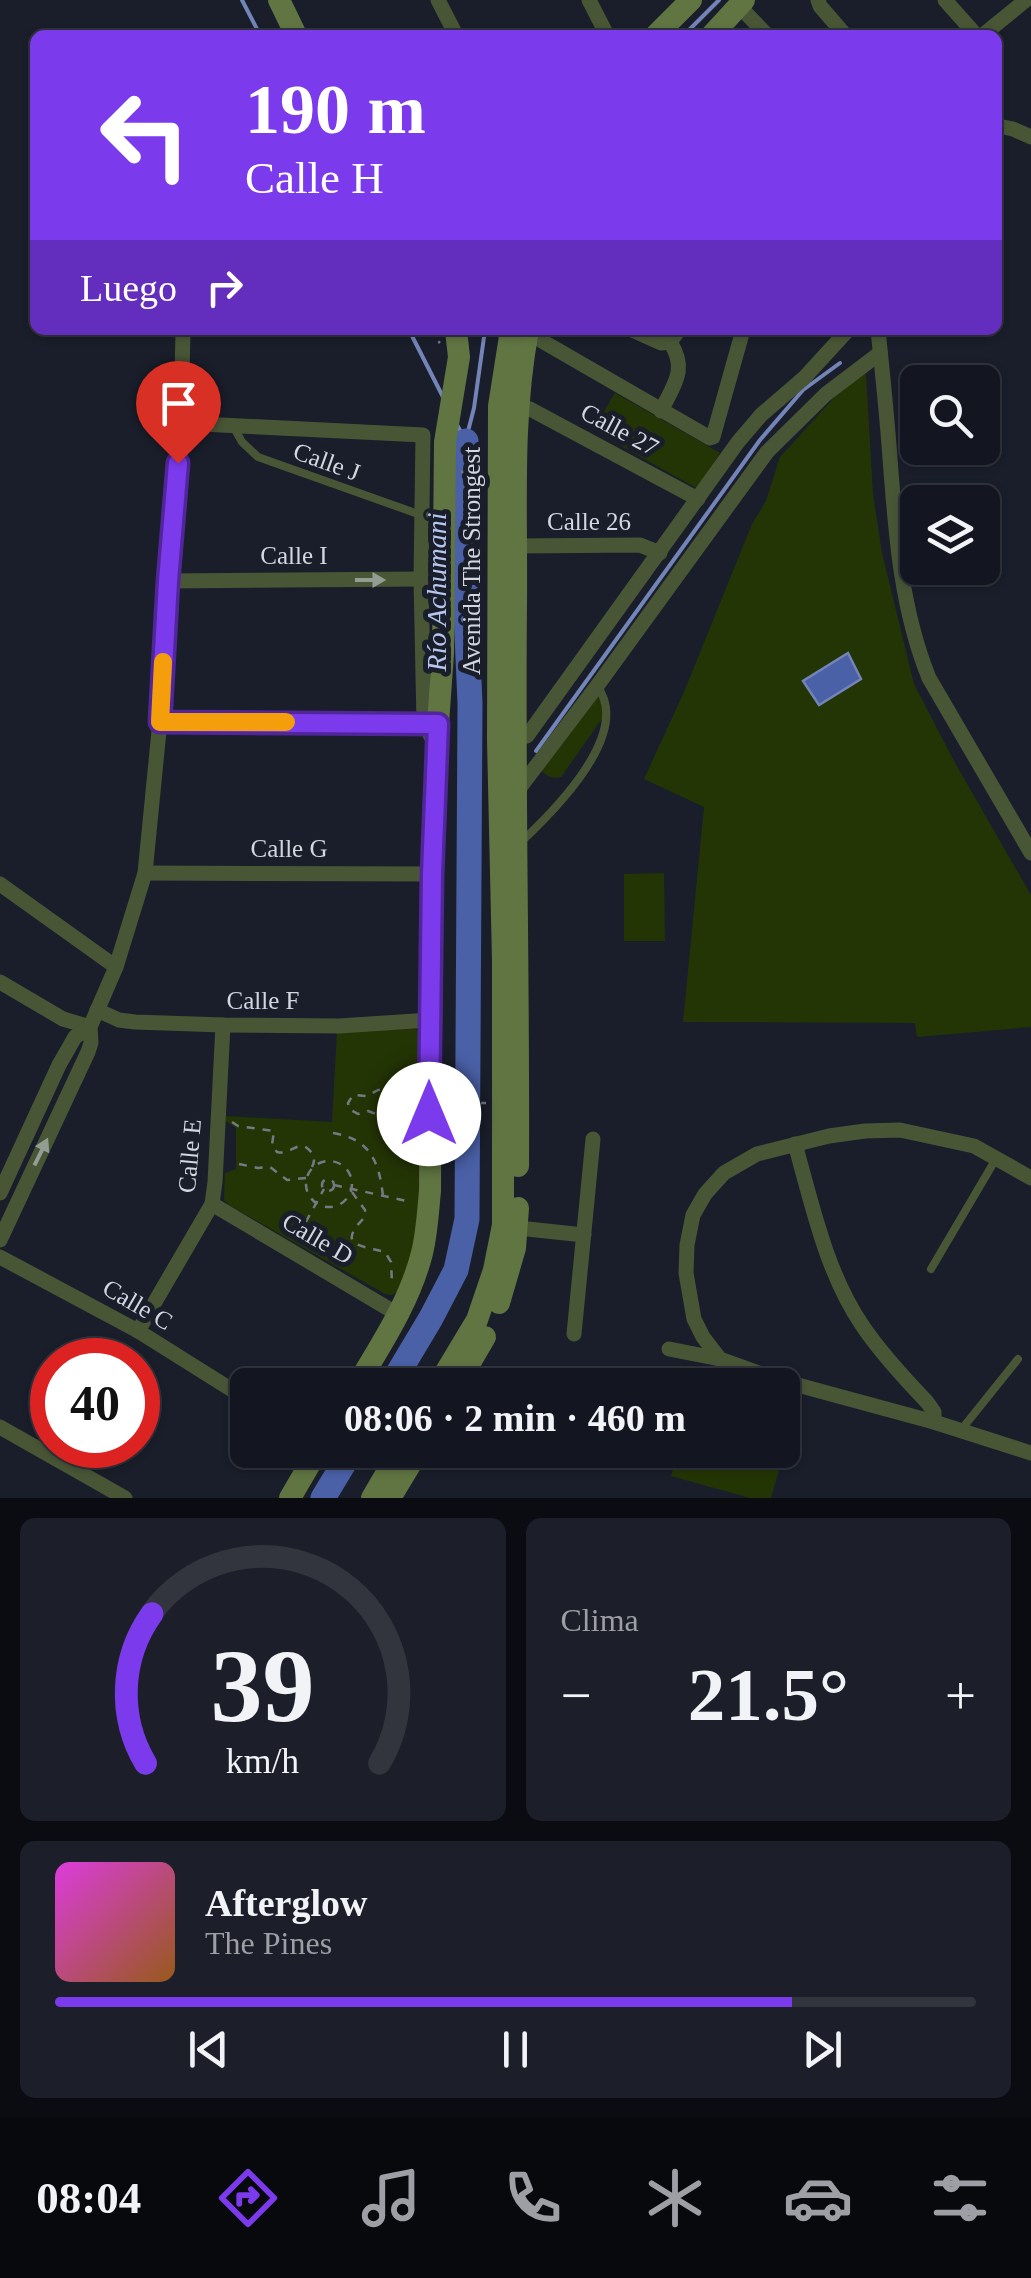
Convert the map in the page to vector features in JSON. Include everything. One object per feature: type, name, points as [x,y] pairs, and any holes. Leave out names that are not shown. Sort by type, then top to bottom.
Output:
[{"type":"main road","points":[[278,0],[293,30]]},
{"type":"main road","points":[[661,30],[691,0]]},
{"type":"main road","points":[[717,30],[742,3]]},
{"type":"main road","points":[[367,1368],[399,1314],[422,1252],[428,1216],[433,732],[443,653],[450,477],[445,442],[459,357],[457,335]]},
{"type":"main road","name":"Avenida The Strongest","points":[[507,794],[508,407],[528,335]]},
{"type":"main road","points":[[507,794],[517,845],[511,961]]},
{"type":"main road","points":[[454,1368],[477,1320],[510,1226],[507,794]]},
{"type":"main road","points":[[290,1498],[308,1468]]},
{"type":"main road","points":[[372,1498],[390,1468]]},
{"type":"main road","points":[[390,1498],[408,1468]]},
{"type":"street","points":[[438,0],[453,30]]},
{"type":"street","points":[[590,0],[605,30]]},
{"type":"street","points":[[818,0],[840,30]]},
{"type":"street","points":[[945,0],[972,30]]},
{"type":"street","points":[[989,30],[1026,0]]},
{"type":"street","points":[[742,3],[763,30]]},
{"type":"street","points":[[1002,127],[1031,137]]},
{"type":"street","points":[[0,1240],[92,1042],[90,1027],[116,967],[145,872],[160,722],[181,424],[183,335]]},
{"type":"street","points":[[530,335],[712,438],[741,335]]},
{"type":"street","points":[[643,335],[661,343],[674,336],[680,362],[678,376],[661,411]]},
{"type":"street","points":[[507,740],[527,736],[738,442],[843,335]]},
{"type":"street","points":[[878,335],[893,519],[916,647],[929,678],[1031,853]]},
{"type":"street","points":[[507,794],[597,686],[767,452],[826,394],[880,352]]},
{"type":"street","name":"Calle 27","points":[[508,407],[530,409],[698,500]]},
{"type":"street","points":[[160,722],[433,732],[421,579],[423,435],[181,424]]},
{"type":"street","name":"Calle 26","points":[[508,545],[640,545],[660,552]]},
{"type":"street","name":"Calle I","points":[[168,581],[421,579]]},
{"type":"street","name":"Calle G","points":[[145,872],[432,874]]},
{"type":"street","points":[[0,884],[116,967]]},
{"type":"street","points":[[0,982],[63,1019],[90,1027]]},
{"type":"street","name":"Calle F","points":[[97,1010],[134,1022],[223,1025],[340,1026],[430,1020]]},
{"type":"street","name":"Calle E","points":[[138,1331],[212,1204],[223,1025]]},
{"type":"street","points":[[22,1191],[2,1185],[59,1065],[75,1037],[90,1027]]},
{"type":"street","points":[[720,1360],[694,1319],[686,1273],[692,1214],[724,1173],[757,1154],[795,1144],[865,1131],[900,1130],[974,1146],[1031,1178]]},
{"type":"street","points":[[574,1334],[593,1139]]},
{"type":"street","points":[[795,1144],[840,1283],[860,1323],[927,1402],[934,1412],[934,1422]]},
{"type":"street","name":"Calle D","points":[[212,1204],[399,1314]]},
{"type":"street","points":[[510,1226],[584,1235]]},
{"type":"street","name":"Calle C","points":[[0,1257],[138,1331],[230,1389]]},
{"type":"street","points":[[669,1349],[720,1360],[1031,1453]]},
{"type":"street","points":[[0,1427],[125,1498]]},
{"type":"lane","name":"Calle J","points":[[233,426],[242,442],[258,457],[421,516]]},
{"type":"lane","points":[[517,845],[560,801],[596,753],[608,711],[597,686]]},
{"type":"lane","points":[[931,1269],[997,1158]]},
{"type":"lane","points":[[961,1430],[1018,1359]]},
{"type":"path","points":[[450,477],[492,472]]},
{"type":"path","points":[[397,1098],[405,1098],[417,1086]]},
{"type":"path","points":[[382,1089],[388,1089],[397,1098],[392,1114],[379,1116],[368,1111],[353,1112],[348,1103],[353,1095],[372,1095],[382,1089]]},
{"type":"path","points":[[449,1102],[494,1104]]},
{"type":"path","points":[[397,1105],[416,1114]]},
{"type":"path","points":[[228,1118],[238,1126],[274,1131],[272,1144],[277,1152],[304,1146],[310,1150],[314,1159],[306,1178],[307,1192],[316,1204],[337,1206],[352,1190]]},
{"type":"path","points":[[333,1132],[365,1145],[378,1168],[383,1196]]},
{"type":"path","points":[[312,1168],[325,1161],[340,1163],[350,1174],[352,1190],[365,1210],[365,1217],[353,1230],[355,1244],[388,1256],[392,1290]]},
{"type":"path","points":[[239,1164],[270,1167],[286,1180],[306,1178]]},
{"type":"path","points":[[296,1240],[326,1180],[352,1190],[416,1202]]},
{"type":"path","points":[[324,1189],[330,1191],[334,1185]]},
{"type":"green space","points":[[866,374],[873,494],[882,553],[914,684],[1031,895],[1031,1027],[917,1037],[915,1023],[683,1022],[704,807],[644,779],[752,524],[766,501],[780,457],[854,376]]},
{"type":"green space","points":[[615,393],[720,453],[698,489],[593,430]]},
{"type":"green space","points":[[598,692],[606,713],[561,777],[548,776],[541,769]]},
{"type":"green space","points":[[664,873],[665,941],[624,941],[624,874]]},
{"type":"green space","points":[[337,1031],[419,1032],[419,1219],[411,1259],[398,1291],[392,1295],[224,1200],[225,1173],[236,1169],[236,1128],[226,1121],[226,1116],[332,1122]]},
{"type":"green space","points":[[673,1468],[780,1468],[771,1498],[750,1498],[671,1476]]},
{"type":"water","points":[[848,653],[861,679],[819,705],[803,681]]},
{"type":"waterway","points":[[242,0],[257,30]]},
{"type":"waterway","points":[[689,30],[719,0]]},
{"type":"waterway","points":[[412,335],[443,397]]},
{"type":"waterway","points":[[466,439],[484,335]]},
{"type":"waterway","points":[[536,751],[760,440],[803,390],[840,363]]},
{"type":"waterway","points":[[456,423],[466,441]]},
{"type":"waterway","name":"Río Achumani","points":[[401,1368],[456,1270],[467,1219],[470,703],[466,441]]},
{"type":"waterway","name":"Río Achumani","points":[[323,1498],[341,1468]]},
{"type":"slow traffic","points":[[163,662],[160,722],[286,722]]},
{"type":"route","points":[[178,463],[160,722],[438,724],[429,1114]]}]
